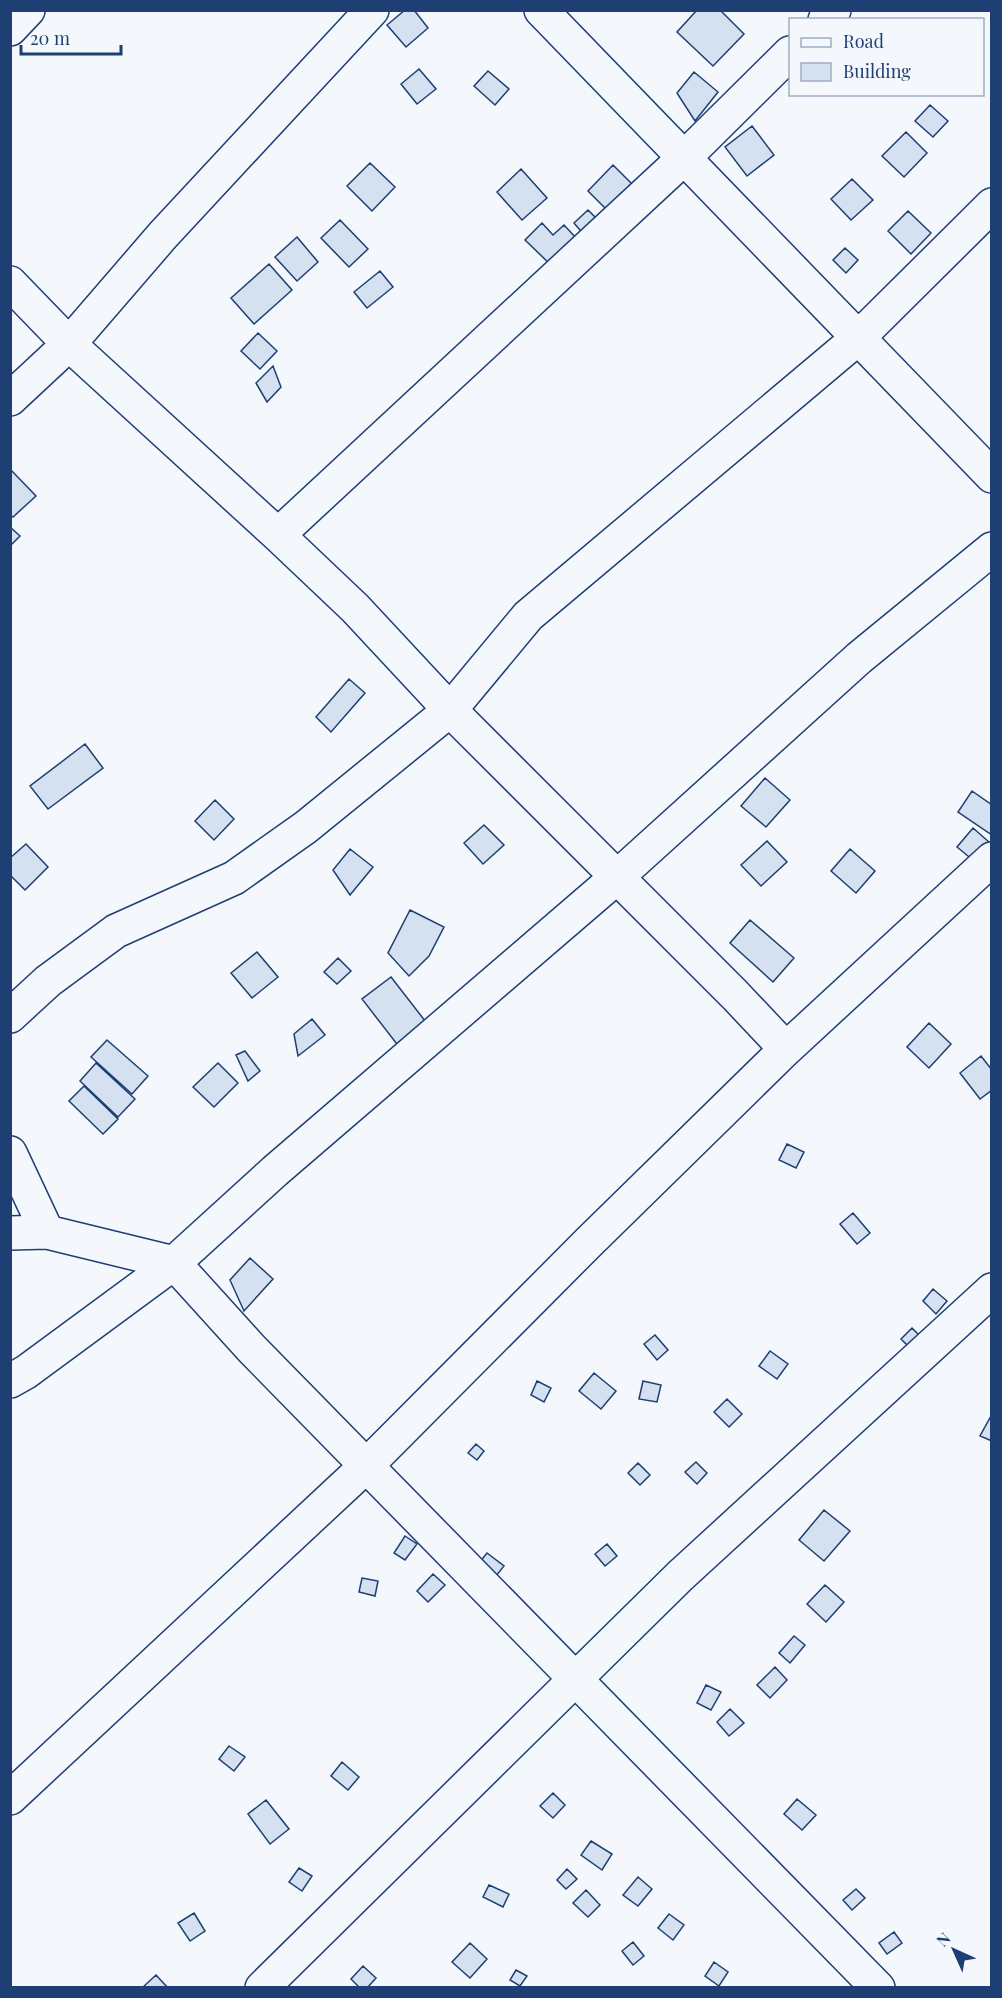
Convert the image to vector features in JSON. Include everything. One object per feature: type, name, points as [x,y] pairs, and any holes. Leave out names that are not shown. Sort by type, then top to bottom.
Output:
[{"type":"street","points":[[10,29],[28,10]]},
{"type":"street","points":[[10,399],[69,344],[163,235],[372,10]]},
{"type":"street","points":[[541,10],[992,476]]},
{"type":"street","points":[[278,535],[683,159],[789,55]]},
{"type":"street","points":[[10,1016],[48,981],[116,931],[234,878],[306,827],[450,710],[528,616],[858,338],[992,205]]},
{"type":"street","points":[[10,283],[69,344],[278,535],[355,609],[450,710],[786,1049]]},
{"type":"street","points":[[10,1381],[26,1372],[174,1263],[293,1155],[617,877],[859,658],[992,549]]},
{"type":"street","points":[[10,1798],[366,1466],[589,1242],[786,1049],[992,859]]},
{"type":"street","points":[[10,1153],[47,1232]]},
{"type":"street","points":[[10,1233],[47,1232],[174,1263],[251,1348],[878,1988]]},
{"type":"street","points":[[262,1988],[680,1576],[992,1290]]},
{"type":"building","points":[[405,10],[414,10],[428,28],[406,47],[387,25]]},
{"type":"building","points":[[697,10],[720,10],[744,34],[713,66],[677,32]]},
{"type":"building","points":[[419,69],[436,89],[417,104],[401,84]]},
{"type":"building","points":[[488,71],[509,89],[495,105],[474,86]]},
{"type":"building","points":[[694,72],[718,92],[695,121],[677,93]]},
{"type":"building","points":[[930,105],[948,121],[933,137],[915,121]]},
{"type":"building","points":[[752,126],[774,155],[747,176],[725,147]]},
{"type":"building","points":[[906,132],[927,153],[904,177],[882,156]]},
{"type":"building","points":[[370,163],[395,187],[372,211],[347,186]]},
{"type":"building","points":[[613,165],[639,191],[614,217],[588,191]]},
{"type":"building","points":[[521,169],[547,198],[522,220],[497,192]]},
{"type":"building","points":[[852,179],[873,200],[851,220],[831,199]]},
{"type":"building","points":[[588,210],[600,222],[585,236],[574,223]]},
{"type":"building","points":[[908,211],[931,233],[911,254],[888,231]]},
{"type":"building","points":[[340,220],[368,249],[349,267],[321,238]]},
{"type":"building","points":[[542,223],[553,235],[564,225],[579,241],[553,267],[525,240]]},
{"type":"building","points":[[297,237],[318,262],[297,281],[275,257]]},
{"type":"building","points":[[845,248],[858,260],[846,273],[833,260]]},
{"type":"building","points":[[269,264],[292,290],[254,324],[231,298]]},
{"type":"building","points":[[380,271],[393,287],[367,308],[354,292]]},
{"type":"building","points":[[258,333],[277,351],[260,369],[241,351]]},
{"type":"building","points":[[273,366],[281,387],[267,402],[256,383]]},
{"type":"building","points":[[10,469],[36,496],[13,517],[10,515]]},
{"type":"building","points":[[10,527],[20,536],[10,546]]},
{"type":"building","points":[[349,679],[365,693],[331,732],[316,717]]},
{"type":"building","points":[[85,744],[103,768],[48,809],[30,786]]},
{"type":"building","points":[[765,778],[790,800],[766,827],[741,806]]},
{"type":"building","points":[[972,791],[992,805],[992,835],[958,812]]},
{"type":"building","points":[[215,800],[234,819],[214,840],[195,821]]},
{"type":"building","points":[[484,825],[504,845],[483,864],[464,843]]},
{"type":"building","points":[[973,828],[989,842],[974,861],[957,847]]},
{"type":"building","points":[[767,841],[787,862],[761,886],[741,865]]},
{"type":"building","points":[[26,844],[48,867],[25,890],[10,875],[10,858]]},
{"type":"building","points":[[350,849],[373,867],[350,895],[333,870]]},
{"type":"building","points":[[850,849],[875,871],[856,893],[831,871]]},
{"type":"building","points":[[410,910],[444,927],[429,956],[409,976],[388,953]]},
{"type":"building","points":[[750,920],[794,958],[773,982],[730,943]]},
{"type":"building","points":[[257,952],[278,977],[252,998],[231,973]]},
{"type":"building","points":[[338,958],[351,971],[337,984],[324,972]]},
{"type":"building","points":[[391,977],[429,1026],[400,1048],[362,999]]},
{"type":"building","points":[[312,1019],[325,1035],[298,1056],[294,1034]]},
{"type":"building","points":[[929,1023],[951,1044],[929,1068],[907,1047]]},
{"type":"building","points":[[107,1040],[148,1076],[132,1094],[91,1057]]},
{"type":"building","points":[[245,1051],[260,1071],[248,1081],[236,1055]]},
{"type":"building","points":[[981,1056],[992,1070],[992,1090],[980,1099],[960,1073]]},
{"type":"building","points":[[96,1063],[135,1099],[118,1117],[80,1081]]},
{"type":"building","points":[[218,1063],[238,1083],[214,1107],[193,1087]]},
{"type":"building","points":[[84,1086],[118,1119],[103,1134],[69,1101]]},
{"type":"building","points":[[787,1144],[804,1152],[796,1168],[779,1160]]},
{"type":"building","points":[[853,1213],[870,1233],[857,1244],[840,1224]]},
{"type":"building","points":[[250,1258],[273,1279],[244,1311],[230,1280]]},
{"type":"building","points":[[933,1289],[947,1301],[936,1314],[923,1301]]},
{"type":"building","points":[[912,1328],[924,1340],[913,1351],[901,1339]]},
{"type":"building","points":[[655,1335],[668,1350],[657,1360],[644,1344]]},
{"type":"building","points":[[770,1351],[788,1364],[777,1379],[759,1366]]},
{"type":"building","points":[[594,1373],[616,1391],[601,1409],[579,1391]]},
{"type":"building","points":[[537,1381],[551,1388],[544,1402],[531,1395]]},
{"type":"building","points":[[643,1381],[661,1385],[657,1402],[639,1399]]},
{"type":"building","points":[[727,1399],[742,1414],[729,1427],[714,1412]]},
{"type":"building","points":[[992,1416],[992,1441],[980,1436]]},
{"type":"building","points":[[476,1444],[484,1451],[477,1460],[468,1453]]},
{"type":"building","points":[[696,1462],[707,1473],[697,1484],[685,1472]]},
{"type":"building","points":[[638,1463],[650,1475],[640,1485],[628,1473]]},
{"type":"building","points":[[824,1510],[850,1531],[824,1561],[799,1540]]},
{"type":"building","points":[[405,1536],[417,1544],[405,1560],[394,1553]]},
{"type":"building","points":[[607,1544],[617,1556],[605,1566],[595,1554]]},
{"type":"building","points":[[487,1553],[504,1566],[492,1581],[475,1568]]},
{"type":"building","points":[[433,1574],[445,1585],[428,1602],[417,1591]]},
{"type":"building","points":[[362,1578],[378,1581],[375,1596],[359,1592]]},
{"type":"building","points":[[825,1585],[844,1602],[826,1622],[807,1604]]},
{"type":"building","points":[[794,1636],[805,1645],[790,1663],[779,1653]]},
{"type":"building","points":[[775,1667],[787,1680],[770,1698],[757,1685]]},
{"type":"building","points":[[706,1685],[721,1692],[711,1710],[697,1703]]},
{"type":"building","points":[[730,1709],[744,1723],[729,1736],[717,1722]]},
{"type":"building","points":[[229,1746],[245,1757],[234,1771],[219,1759]]},
{"type":"building","points":[[342,1762],[359,1777],[348,1790],[331,1776]]},
{"type":"building","points":[[553,1793],[565,1805],[553,1818],[540,1806]]},
{"type":"building","points":[[797,1799],[816,1815],[802,1830],[784,1814]]},
{"type":"building","points":[[266,1800],[289,1829],[270,1844],[248,1814]]},
{"type":"building","points":[[591,1841],[612,1854],[602,1870],[581,1855]]},
{"type":"building","points":[[299,1868],[312,1876],[302,1891],[289,1882]]},
{"type":"building","points":[[567,1869],[577,1879],[566,1889],[557,1880]]},
{"type":"building","points":[[638,1877],[652,1889],[638,1906],[623,1895]]},
{"type":"building","points":[[489,1885],[509,1894],[503,1907],[483,1897]]},
{"type":"building","points":[[856,1889],[865,1898],[852,1910],[843,1900]]},
{"type":"building","points":[[586,1890],[600,1905],[588,1917],[573,1903]]},
{"type":"building","points":[[194,1913],[205,1931],[190,1941],[178,1923]]},
{"type":"building","points":[[669,1914],[684,1925],[673,1940],[658,1928]]},
{"type":"building","points":[[894,1932],[902,1943],[887,1954],[879,1943]]},
{"type":"building","points":[[633,1942],[644,1956],[633,1965],[622,1951]]},
{"type":"building","points":[[470,1943],[487,1959],[470,1978],[452,1962]]},
{"type":"building","points":[[714,1962],[728,1972],[719,1986],[705,1976]]},
{"type":"building","points":[[363,1966],[376,1978],[367,1988],[360,1988],[351,1979]]},
{"type":"building","points":[[516,1970],[527,1976],[520,1986],[510,1980]]},
{"type":"building","points":[[156,1975],[168,1988],[143,1987]]}]
